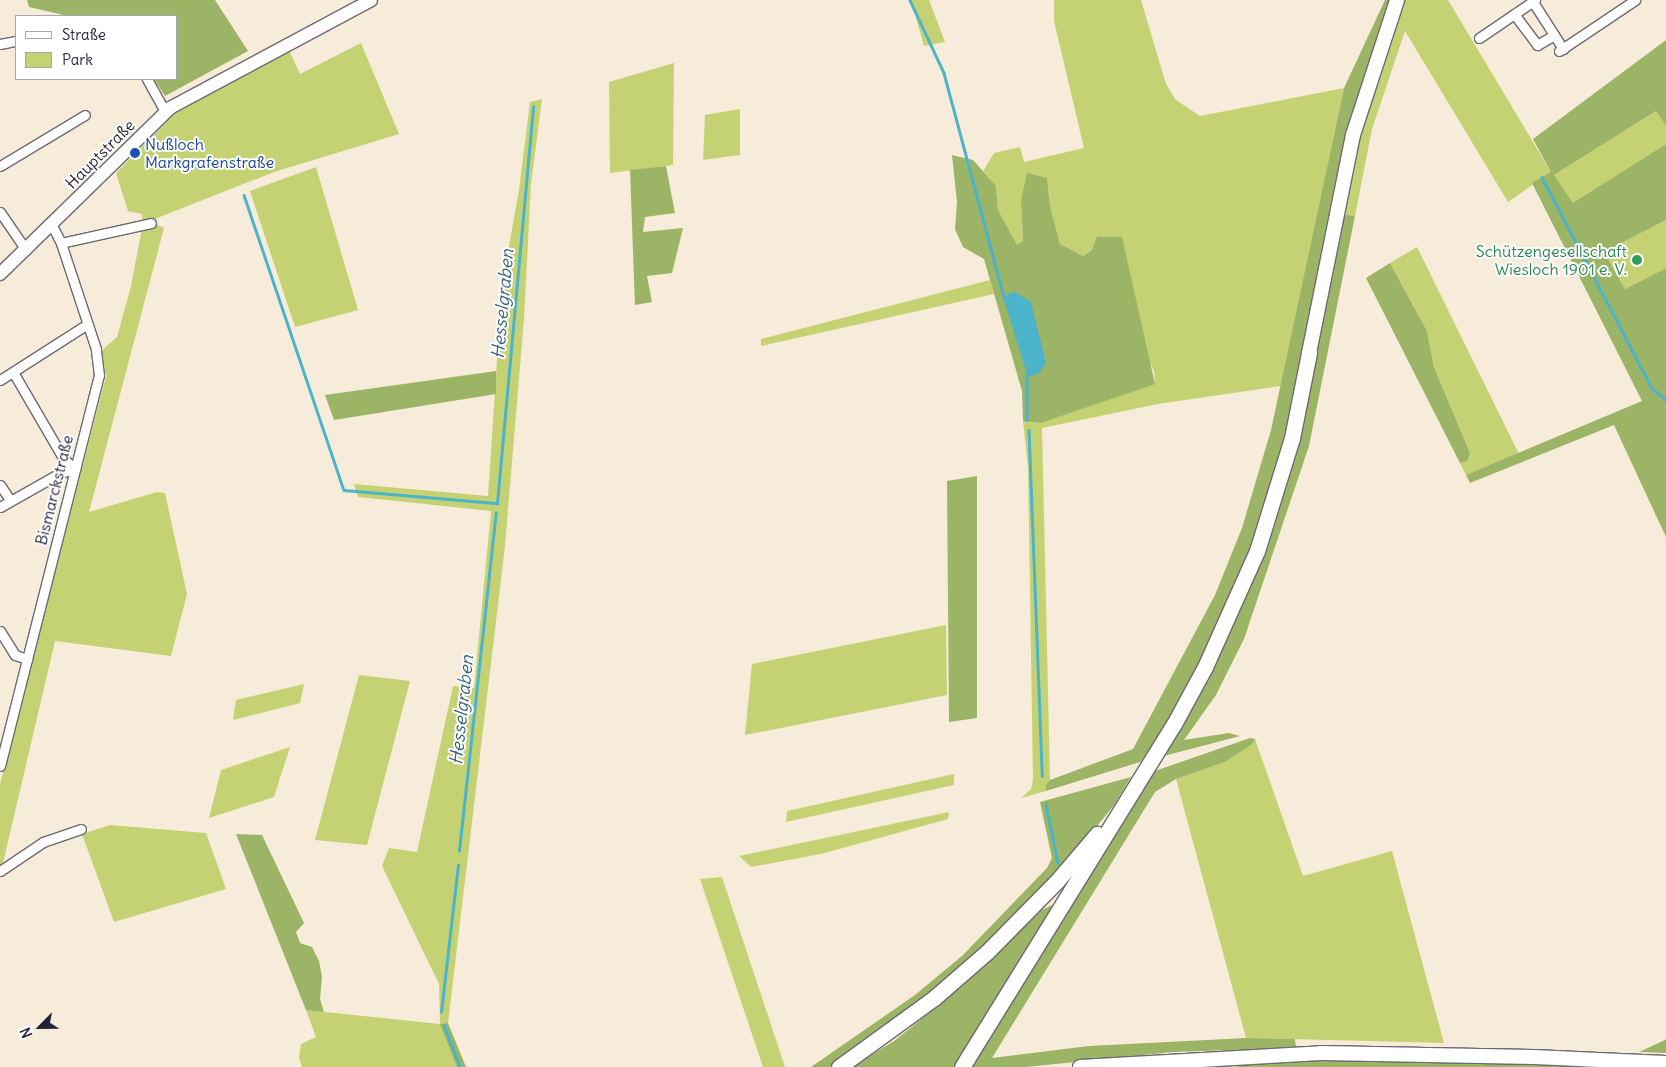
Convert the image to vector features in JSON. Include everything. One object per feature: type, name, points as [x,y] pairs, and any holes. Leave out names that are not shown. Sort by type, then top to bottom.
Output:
[{"type":"highway","points":[[967,1061],[1139,780],[1205,667],[1258,551],[1292,438],[1309,353]]},
{"type":"highway","points":[[839,1067],[934,998],[1001,938],[1057,881],[1139,780]]},
{"type":"main road","name":"Hauptstraße","points":[[0,274],[52,225],[164,112],[234,72],[371,0]]},
{"type":"main road","points":[[1309,353],[1352,135],[1397,0]]},
{"type":"main road","points":[[1080,1067],[1321,1052],[1534,1056],[1666,1063]]},
{"type":"street","points":[[1479,38],[1534,1],[1561,50],[1635,0]]},
{"type":"street","points":[[1514,14],[1537,45],[1554,35]]},
{"type":"street","points":[[0,44],[15,41]]},
{"type":"street","points":[[148,80],[164,112]]},
{"type":"street","points":[[0,166],[85,115]]},
{"type":"street","points":[[1,218],[26,250]]},
{"type":"street","points":[[61,243],[151,223]]},
{"type":"street","name":"Bismarckstraße","points":[[1,759],[99,375],[96,349],[86,325],[61,243],[52,225]]},
{"type":"street","points":[[0,380],[86,325]]},
{"type":"street","points":[[13,372],[63,458],[76,469]]},
{"type":"street","points":[[0,507],[60,473],[76,469]]},
{"type":"street","points":[[0,485],[10,500]]},
{"type":"street","points":[[0,631],[16,655],[27,659]]},
{"type":"street","points":[[0,871],[43,842],[81,829]]},
{"type":"green space","points":[[27,0],[215,0],[248,51],[165,96],[155,80],[178,80],[178,15],[64,15],[29,7]]},
{"type":"green space","points":[[911,0],[929,0],[945,42],[924,46]]},
{"type":"green space","points":[[1054,0],[1141,0],[1166,84],[1176,100],[1200,116],[1344,88],[1281,386],[1158,404],[1042,428],[1050,780],[1045,785],[1046,791],[1021,798],[1031,789],[1033,780],[1028,467],[1023,421],[1041,423],[1155,383],[1154,371],[1092,250],[1083,256],[1060,244],[1050,206],[1047,179],[1021,201],[1023,241],[1017,246],[998,210],[996,186],[983,171],[994,153],[1020,147],[1024,162],[1084,148],[1054,21]]},
{"type":"green space","points":[[1385,0],[1392,0],[1277,471],[1253,547],[1205,659],[1160,736],[1140,762],[1046,791],[1045,785],[1050,780],[1133,749],[1215,595],[1242,528],[1271,430],[1344,88]]},
{"type":"green space","points":[[1403,0],[1448,0],[1551,172],[1508,202],[1405,31],[1372,129],[1355,216],[1341,214],[1358,139]]},
{"type":"green space","points":[[1666,40],[1666,126],[1656,111],[1554,175],[1573,203],[1666,144],[1666,220],[1604,252],[1625,289],[1666,268],[1666,537],[1614,425],[1470,483],[1466,475],[1642,401],[1532,183],[1551,172],[1533,139]]},
{"type":"green space","points":[[361,43],[399,134],[274,172],[142,224],[142,214],[128,211],[116,173],[183,106],[289,50],[300,74]]},
{"type":"green space","points":[[674,63],[673,165],[610,173],[609,82]]},
{"type":"green space","points":[[542,99],[531,184],[524,319],[505,546],[448,1023],[441,1024],[457,1067],[302,1067],[299,1058],[301,1044],[316,1037],[306,1010],[440,1024],[439,984],[382,866],[389,848],[417,852],[453,686],[474,688],[491,511],[358,497],[354,484],[488,496],[502,285],[519,190],[530,102]]},
{"type":"green space","points":[[740,109],[740,155],[703,160],[705,115]]},
{"type":"green space","points":[[1656,111],[1666,126],[1666,144],[1573,204],[1554,175]]},
{"type":"green space","points":[[952,155],[973,160],[996,186],[998,210],[1017,245],[1023,241],[1021,201],[1027,173],[1047,178],[1050,206],[1060,244],[1083,256],[1092,250],[1097,237],[1122,237],[1155,384],[1041,423],[1023,421],[1022,391],[984,259],[963,247],[955,229],[957,202]]},
{"type":"green space","points":[[666,166],[675,213],[645,217],[643,232],[683,228],[672,273],[647,276],[652,302],[635,305],[630,170]]},
{"type":"green space","points":[[316,167],[358,310],[295,327],[250,191]]},
{"type":"green space","points":[[1341,214],[1355,216],[1309,446],[1244,639],[1216,695],[1184,740],[1229,733],[1240,736],[1160,757],[1223,648],[1250,585],[1285,488],[1302,425]]},
{"type":"green space","name":"Schützengesellschaft Wiesloch 1901 e. V.","points":[[1666,220],[1666,268],[1625,289],[1604,252]]},
{"type":"green space","points":[[158,225],[164,228],[89,512],[157,492],[165,493],[187,594],[171,656],[55,641],[0,876],[0,784],[106,376],[101,351],[117,337],[131,286],[142,228]]},
{"type":"green space","points":[[1417,247],[1519,454],[1466,475],[1460,463],[1470,453],[1434,367],[1427,331],[1390,263]]},
{"type":"green space","points":[[1390,263],[1427,331],[1434,367],[1470,453],[1467,461],[1460,463],[1366,278]]},
{"type":"green space","points":[[990,280],[994,294],[761,346],[761,339]]},
{"type":"green space","points":[[496,371],[496,394],[334,420],[325,395]]},
{"type":"green space","points":[[977,476],[977,718],[949,722],[947,481]]},
{"type":"green space","points":[[946,625],[947,695],[745,735],[752,664]]},
{"type":"green space","points":[[359,675],[410,681],[367,845],[315,840]]},
{"type":"green space","points":[[304,684],[300,703],[233,720],[236,700]]},
{"type":"green space","points":[[1250,738],[1255,739],[1252,744],[1225,762],[1176,779],[1155,792],[992,1058],[1089,1046],[1246,1038],[1295,1039],[1296,1048],[1173,1052],[1026,1067],[971,1067],[1152,772]]},
{"type":"green space","points":[[1255,739],[1303,876],[1392,851],[1444,1043],[1246,1038],[1176,779],[1225,762]]},
{"type":"green space","points":[[290,747],[274,797],[209,818],[221,770]]},
{"type":"green space","points":[[954,774],[954,785],[786,822],[787,811]]},
{"type":"green space","points":[[1131,777],[1114,805],[1069,861],[969,962],[843,1060],[832,1067],[811,1067],[915,995],[963,955],[1047,868],[1052,858],[1040,802]]},
{"type":"green space","points":[[949,812],[948,819],[821,854],[751,867],[739,856]]},
{"type":"green space","points":[[110,825],[206,833],[226,889],[114,922],[82,834]]},
{"type":"green space","points":[[236,834],[262,835],[304,923],[296,932],[300,943],[312,947],[319,961],[322,977],[320,999],[324,1012],[306,1010]]},
{"type":"green space","points":[[722,877],[785,1067],[763,1067],[700,879]]},
{"type":"green space","points":[[1059,902],[955,1067],[852,1067],[894,1041],[949,997],[995,957],[1037,912]]},
{"type":"green space","points":[[448,1023],[466,1067],[457,1067],[440,1024]]},
{"type":"green space","points":[[1666,1039],[1666,1053],[1639,1052],[1663,1041]]},
{"type":"green space","points":[[1320,1060],[1602,1067],[1236,1067],[1240,1061]]},
{"type":"water","points":[[1015,292],[1031,302],[1046,363],[1039,373],[1028,377],[1004,300],[1008,294]]},
{"type":"waterway","points":[[910,0],[944,73],[1005,300]]},
{"type":"waterway","name":"Hesselgraben","points":[[497,503],[533,107]]},
{"type":"waterway","points":[[1542,177],[1652,388],[1666,400]]},
{"type":"waterway","points":[[244,195],[344,490],[497,503]]},
{"type":"waterway","points":[[1027,375],[1027,420]]},
{"type":"waterway","points":[[1029,430],[1042,776]]},
{"type":"waterway","name":"Hesselgraben","points":[[459,851],[496,513]]},
{"type":"waterway","points":[[1046,804],[1058,863]]},
{"type":"waterway","name":"Hesselgraben","points":[[441,1012],[458,865]]},
{"type":"waterway","name":"Hesselgraben","points":[[444,1025],[460,1067]]},
{"type":"place","name":"Nußloch Markgrafenstraße","points":[[135,153]]},
{"type":"place","name":"Schützengesellschaft Wiesloch 1901 e. V.","points":[[1637,260]]}]
